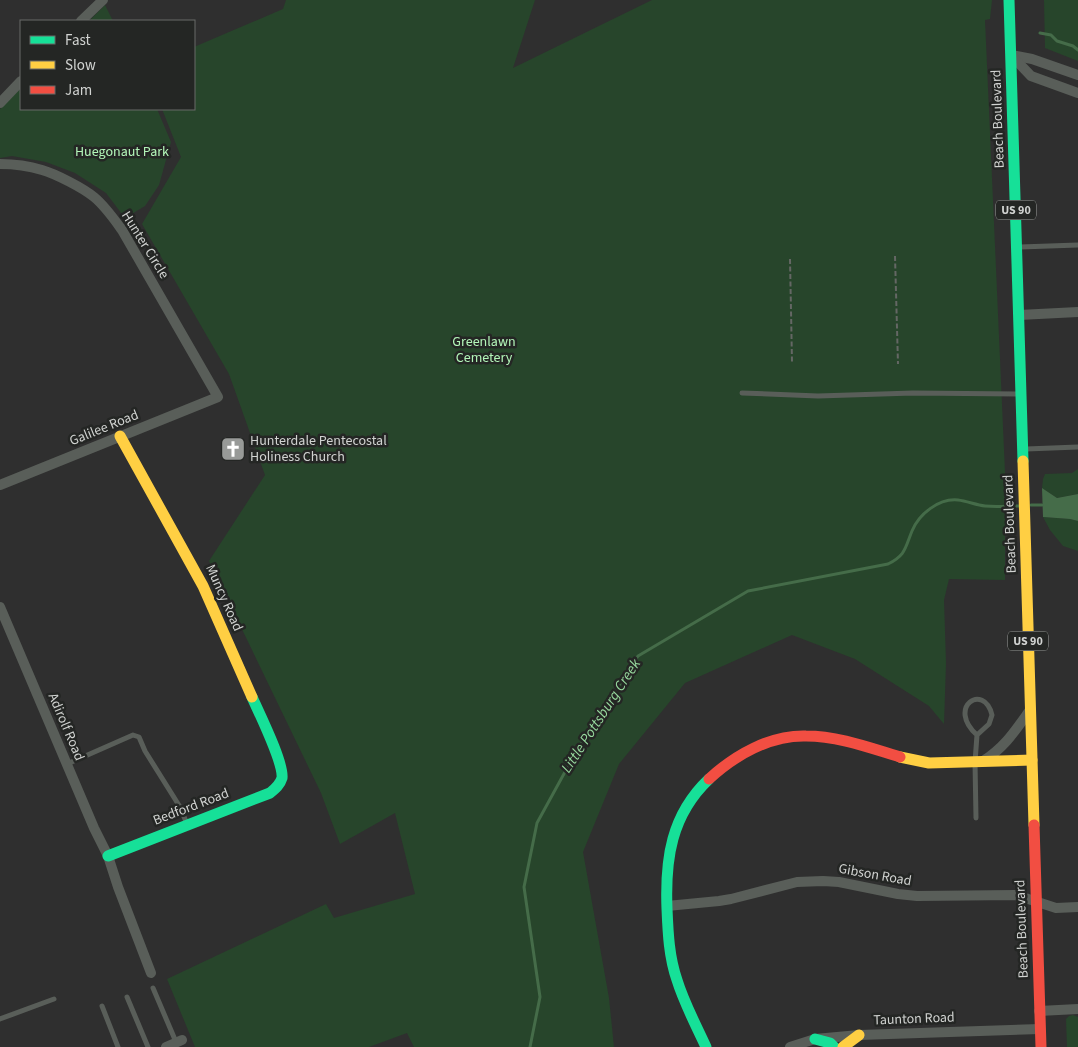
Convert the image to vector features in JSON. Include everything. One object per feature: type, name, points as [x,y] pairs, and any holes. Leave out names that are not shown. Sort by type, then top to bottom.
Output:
[{"type":"main road","name":"Beach Boulevard","points":[[1009,0],[1041,1047]]},
{"type":"main road","name":"Muncy Road","points":[[120,436],[192,563],[203,586],[280,762],[282,781]]},
{"type":"main road","points":[[706,1047],[677,981],[669,946],[666,880],[669,849],[682,813],[694,794],[724,765],[742,754],[763,745],[783,738],[802,736],[844,740],[914,761],[929,763],[1032,760]]},
{"type":"main road","name":"Bedford Road","points":[[108,856],[270,792],[282,781]]},
{"type":"main road","points":[[1040,1028],[1047,1047]]},
{"type":"main road","points":[[843,1047],[859,1035]]},
{"type":"main road","points":[[815,1039],[830,1043],[834,1047]]},
{"type":"street","points":[[81,20],[103,0]]},
{"type":"street","points":[[1011,55],[1032,59],[1078,75]]},
{"type":"street","points":[[1011,55],[1031,76],[1078,93]]},
{"type":"street","points":[[0,103],[20,82]]},
{"type":"street","name":"Hunter Circle","points":[[0,164],[43,170],[76,185],[94,197],[122,230],[218,397]]},
{"type":"street","points":[[1019,315],[1078,312]]},
{"type":"street","name":"Galilee Road","points":[[0,485],[218,397]]},
{"type":"street","name":"Adirolf Road","points":[[0,607],[66,764],[108,856],[118,887],[152,973]]},
{"type":"street","points":[[978,762],[993,755],[1002,746],[1014,733],[1030,709]]},
{"type":"street","name":"Gibson Road","points":[[667,906],[732,899],[797,882],[809,881],[839,882],[917,896],[1016,895],[1056,908],[1078,907]]},
{"type":"street","points":[[1039,1011],[1078,1010]]},
{"type":"street","name":"Taunton Road","points":[[790,1047],[815,1039],[859,1035],[1040,1028]]},
{"type":"street","points":[[166,1047],[179,1041]]},
{"type":"lane","points":[[1017,247],[1078,246]]},
{"type":"lane","points":[[742,393],[818,396],[913,393],[1021,394]]},
{"type":"lane","points":[[1023,449],[1078,447]]},
{"type":"lane","points":[[976,818],[977,735],[967,725],[965,713],[969,703],[977,699],[983,700],[988,704],[992,715],[990,724],[977,735]]},
{"type":"lane","points":[[66,764],[133,735],[139,737],[145,751],[180,807],[187,825]]},
{"type":"lane","points":[[154,988],[179,1041]]},
{"type":"lane","points":[[127,997],[148,1047]]},
{"type":"lane","points":[[0,1019],[54,999]]},
{"type":"lane","points":[[102,1006],[118,1047]]},
{"type":"path","points":[[895,256],[898,364]]},
{"type":"path","points":[[790,259],[792,362]]},
{"type":"green space","name":"Greenlawn Cemetery","points":[[286,0],[535,0],[513,68],[652,0],[992,0],[990,19],[985,20],[1005,472],[1005,580],[949,579],[944,600],[946,663],[944,724],[929,706],[855,659],[792,635],[685,683],[619,764],[583,852],[609,998],[614,1047],[414,1047],[407,1033],[369,1047],[195,1047],[167,979],[326,904],[334,918],[415,894],[395,813],[340,844],[321,793],[209,561],[265,475],[229,374],[142,224],[181,157],[162,110],[195,110],[195,47],[283,9]]},
{"type":"green space","points":[[1044,0],[1078,0],[1078,61],[1045,48]]},
{"type":"green space","points":[[105,5],[112,20],[90,20]]},
{"type":"green space","name":"Huegonaut Park","points":[[20,89],[20,110],[157,110],[171,142],[159,185],[145,206],[125,218],[106,193],[75,173],[46,162],[12,156],[0,158],[0,109]]},
{"type":"green space","points":[[1078,469],[1078,494],[1057,498],[1042,488],[1045,474],[1072,473]]},
{"type":"green space","points":[[1043,517],[1078,521],[1078,551],[1063,546],[1050,530]]},
{"type":"green space","points":[[1073,1015],[1078,1017],[1078,1047],[1067,1047],[1066,1019]]},
{"type":"shaded area","points":[[1042,488],[1057,498],[1078,494],[1078,521],[1043,517]]},
{"type":"waterway","points":[[1040,33],[1051,35],[1057,41],[1073,46],[1078,50]]},
{"type":"waterway","name":"Little Pottsburg Creek","points":[[530,1047],[540,997],[524,887],[537,823],[577,750],[638,656],[748,591],[888,564],[894,561],[902,554],[919,519],[937,504],[958,500],[985,506],[1020,506]]},
{"type":"waterway","name":"Little Pottsburg Creek","points":[[1031,505],[1042,505]]},
{"type":"traffic: fast","points":[[1009,0],[1023,461]]},
{"type":"traffic: fast","points":[[108,856],[270,793],[277,787],[282,778],[282,771],[252,697]]},
{"type":"traffic: fast","points":[[706,1047],[690,1014],[674,971],[668,936],[667,873],[669,855],[678,823],[686,807],[709,779]]},
{"type":"traffic: fast","points":[[815,1039],[830,1043],[834,1047]]},
{"type":"traffic: slow","points":[[120,436],[203,586],[252,697]]},
{"type":"traffic: slow","points":[[1023,461],[1034,825]]},
{"type":"traffic: slow","points":[[900,757],[929,763],[1032,760]]},
{"type":"traffic: slow","points":[[843,1047],[859,1035]]},
{"type":"traffic: jam","points":[[709,779],[730,762],[754,748],[779,739],[793,737],[806,736],[842,740],[900,757]]},
{"type":"traffic: jam","points":[[1034,825],[1041,1047]]},
{"type":"place","name":"Hunterdale Pentecostal Holiness Church","points":[[233,449]]}]
